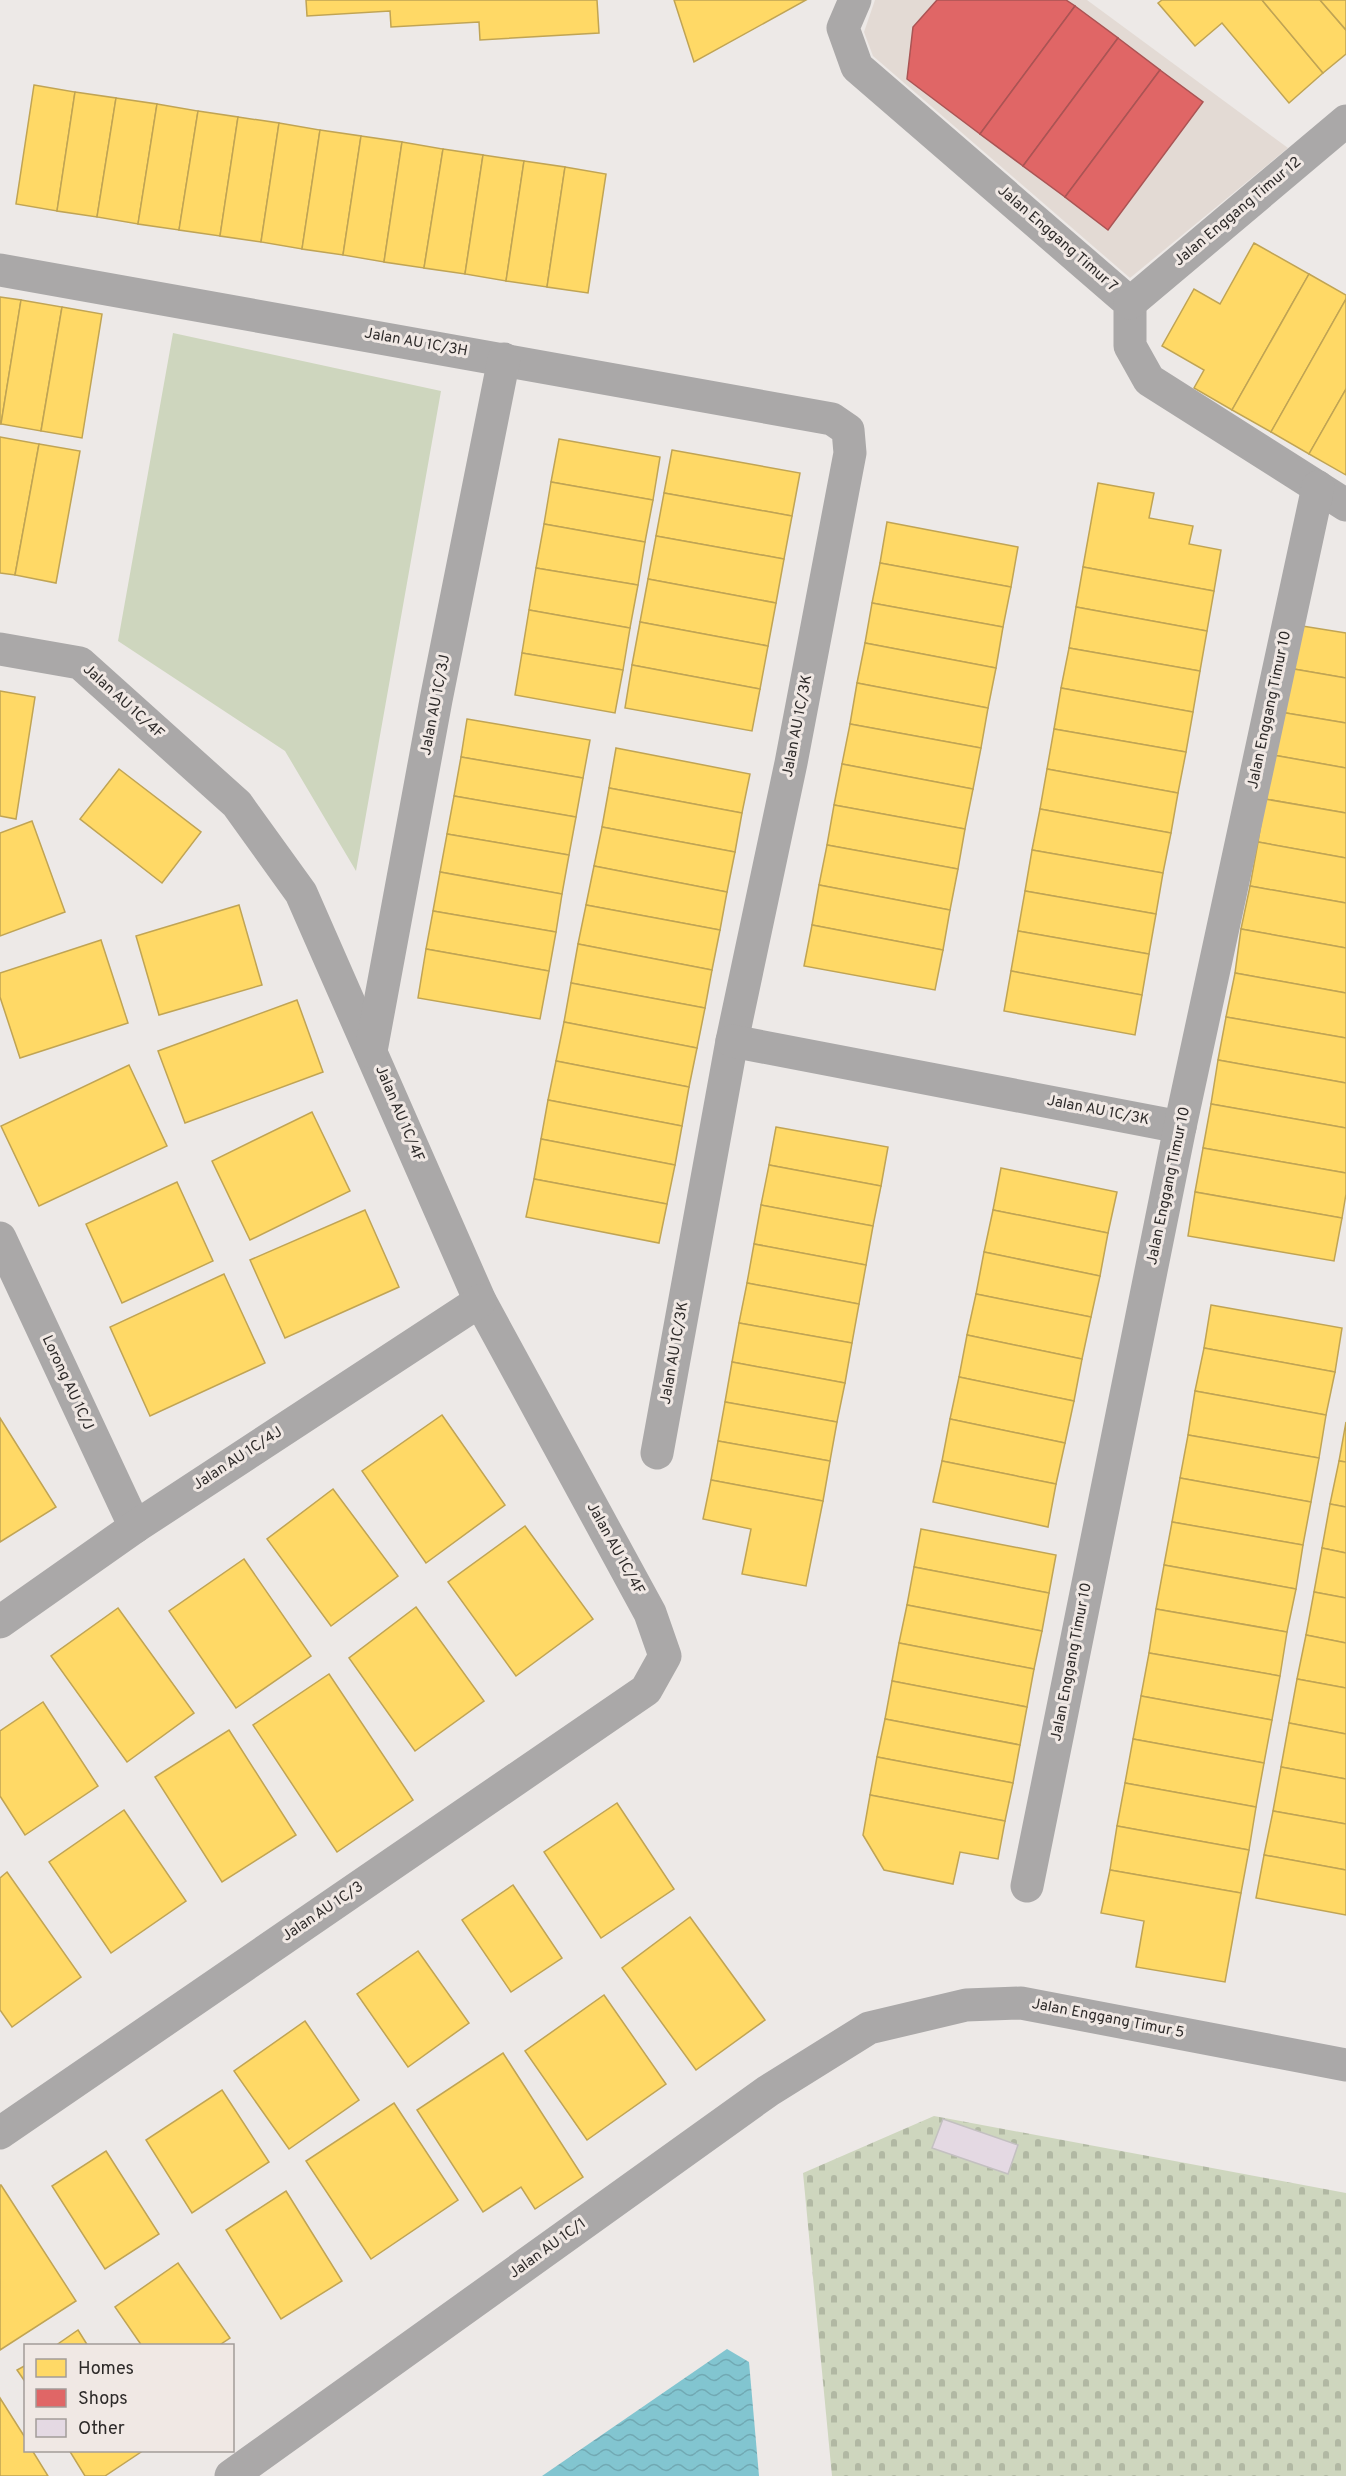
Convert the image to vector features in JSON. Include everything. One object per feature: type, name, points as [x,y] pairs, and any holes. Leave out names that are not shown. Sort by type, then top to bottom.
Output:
[{"type":"street","name":"Jalan Enggang Timur 7","points":[[849,14],[857,67],[1130,303],[1130,345],[1149,380],[1346,505]]},
{"type":"street","name":"Jalan Enggang Timur 12","points":[[1130,303],[1346,121]]},
{"type":"street","name":"Jalan AU 1C/3H","points":[[0,270],[832,419]]},
{"type":"street","name":"Jalan AU 1C/3J","points":[[371,1051],[434,712],[504,359]]},
{"type":"street","name":"Jalan AU 1C/3K","points":[[657,1453],[732,1041],[791,763],[850,453],[848,430],[832,419]]},
{"type":"street","name":"Jalan Enggang Timur 10","points":[[1027,1886],[1180,1127],[1318,487]]},
{"type":"street","name":"Jalan AU 1C/4F","points":[[0,649],[80,663],[237,804],[301,893],[480,1301],[650,1613],[665,1656],[646,1690]]},
{"type":"street","name":"Jalan AU 1C/3K","points":[[732,1041],[1180,1127]]},
{"type":"street","name":"Lorong AU 1C/J","points":[[0,1238],[135,1527]]},
{"type":"street","name":"Jalan AU 1C/4J","points":[[0,1622],[135,1527],[480,1301]]},
{"type":"street","name":"Jalan AU 1C/3","points":[[0,2133],[646,1690]]},
{"type":"street","name":"Jalan Enggang Timur 5","points":[[869,2028],[966,2005],[1021,2003],[1346,2065]]},
{"type":"street","name":"Jalan AU 1C/1","points":[[231,2476],[768,2091],[869,2028]]},
{"type":"shaded area","points":[[875,0],[1087,0],[1288,148],[1130,278],[873,56],[864,32]]},
{"type":"green space","points":[[173,333],[441,391],[356,871],[285,751],[118,641]]},
{"type":"green space","points":[[934,2116],[1346,2193],[1346,2476],[832,2476],[803,2173]]},
{"type":"water","points":[[727,2349],[749,2362],[759,2476],[542,2476]]},
{"type":"building: Homes","points":[[306,0],[597,0],[599,33],[480,40],[479,22],[391,27],[390,11],[307,16]]},
{"type":"building: Homes","points":[[674,0],[806,0],[694,62]]},
{"type":"building: Homes","points":[[1162,0],[1262,0],[1323,73],[1289,103],[1222,23],[1195,46],[1158,3]]},
{"type":"building: Homes","points":[[1262,0],[1320,0],[1346,30],[1346,54],[1323,73]]},
{"type":"building: Homes","points":[[1320,0],[1346,0],[1346,30]]},
{"type":"building: Homes","points":[[34,85],[75,92],[57,211],[16,204]]},
{"type":"building: Homes","points":[[75,92],[116,98],[97,217],[57,211]]},
{"type":"building: Homes","points":[[116,98],[157,104],[138,224],[97,217]]},
{"type":"building: Homes","points":[[157,104],[198,111],[179,230],[138,224]]},
{"type":"building: Homes","points":[[198,111],[238,117],[220,236],[179,230]]},
{"type":"building: Homes","points":[[238,117],[279,123],[261,242],[220,236]]},
{"type":"building: Homes","points":[[279,123],[320,130],[302,249],[261,242]]},
{"type":"building: Homes","points":[[320,130],[361,136],[343,255],[302,249]]},
{"type":"building: Homes","points":[[361,136],[402,142],[384,262],[343,255]]},
{"type":"building: Homes","points":[[402,142],[443,149],[424,268],[384,262]]},
{"type":"building: Homes","points":[[443,149],[483,155],[465,274],[424,268]]},
{"type":"building: Homes","points":[[483,155],[524,161],[506,281],[465,274]]},
{"type":"building: Homes","points":[[524,161],[565,167],[547,287],[506,281]]},
{"type":"building: Homes","points":[[565,167],[606,174],[588,293],[547,287]]},
{"type":"building: Homes","points":[[1254,243],[1309,274],[1232,410],[1194,388],[1204,370],[1162,346],[1194,289],[1220,304]]},
{"type":"building: Homes","points":[[1309,274],[1346,295],[1346,299],[1271,432],[1232,410]]},
{"type":"building: Homes","points":[[0,297],[21,300],[1,424],[0,424]]},
{"type":"building: Homes","points":[[1346,299],[1346,389],[1309,454],[1271,432]]},
{"type":"building: Homes","points":[[21,300],[62,307],[41,431],[1,424]]},
{"type":"building: Homes","points":[[62,307],[102,314],[82,438],[41,431]]},
{"type":"building: Homes","points":[[1346,389],[1346,475],[1309,454]]},
{"type":"building: Homes","points":[[0,437],[39,444],[15,575],[0,573]]},
{"type":"building: Homes","points":[[559,439],[660,457],[653,500],[551,482]]},
{"type":"building: Homes","points":[[39,444],[80,451],[56,583],[15,575]]},
{"type":"building: Homes","points":[[672,450],[800,473],[792,516],[664,493]]},
{"type":"building: Homes","points":[[551,482],[653,500],[645,542],[544,524]]},
{"type":"building: Homes","points":[[1098,483],[1154,493],[1149,518],[1193,526],[1189,544],[1221,550],[1214,591],[1083,567]]},
{"type":"building: Homes","points":[[664,493],[792,516],[784,559],[656,536]]},
{"type":"building: Homes","points":[[887,522],[1018,547],[1011,587],[880,563]]},
{"type":"building: Homes","points":[[544,524],[645,542],[638,585],[536,568]]},
{"type":"building: Homes","points":[[656,536],[784,559],[776,603],[648,579]]},
{"type":"building: Homes","points":[[880,563],[1011,587],[1003,627],[872,603]]},
{"type":"building: Homes","points":[[1083,567],[1214,591],[1207,631],[1076,607]]},
{"type":"building: Homes","points":[[536,568],[638,585],[630,628],[529,610]]},
{"type":"building: Homes","points":[[648,579],[776,603],[768,646],[640,622]]},
{"type":"building: Homes","points":[[872,603],[1003,627],[996,668],[865,643]]},
{"type":"building: Homes","points":[[1076,607],[1207,631],[1200,671],[1069,648]]},
{"type":"building: Homes","points":[[529,610],[630,628],[623,670],[522,653]]},
{"type":"building: Homes","points":[[640,622],[768,646],[760,689],[632,665]]},
{"type":"building: Homes","points":[[1296,625],[1346,633],[1346,678],[1288,668]]},
{"type":"building: Homes","points":[[865,643],[996,668],[988,708],[857,683]]},
{"type":"building: Homes","points":[[1069,648],[1200,671],[1193,712],[1061,688]]},
{"type":"building: Homes","points":[[522,653],[623,670],[615,713],[515,695]]},
{"type":"building: Homes","points":[[632,665],[760,689],[752,731],[625,708]]},
{"type":"building: Homes","points":[[1288,668],[1346,678],[1346,723],[1280,712]]},
{"type":"building: Homes","points":[[857,683],[988,708],[981,748],[850,724]]},
{"type":"building: Homes","points":[[1061,688],[1193,712],[1186,752],[1054,729]]},
{"type":"building: Homes","points":[[0,691],[35,697],[16,819],[0,816]]},
{"type":"building: Homes","points":[[1280,712],[1346,723],[1346,768],[1273,755]]},
{"type":"building: Homes","points":[[467,719],[590,740],[583,778],[461,757]]},
{"type":"building: Homes","points":[[850,724],[981,748],[973,789],[842,764]]},
{"type":"building: Homes","points":[[1054,729],[1186,752],[1178,793],[1047,769]]},
{"type":"building: Homes","points":[[616,748],[750,774],[742,813],[609,788]]},
{"type":"building: Homes","points":[[1273,755],[1346,768],[1346,813],[1265,799]]},
{"type":"building: Homes","points":[[461,757],[583,778],[576,817],[454,796]]},
{"type":"building: Homes","points":[[842,764],[973,789],[965,829],[834,805]]},
{"type":"building: Homes","points":[[119,769],[201,832],[162,883],[80,819]]},
{"type":"building: Homes","points":[[1047,769],[1178,793],[1171,833],[1040,809]]},
{"type":"building: Homes","points":[[609,788],[742,813],[735,852],[602,827]]},
{"type":"building: Homes","points":[[454,796],[576,817],[569,855],[447,834]]},
{"type":"building: Homes","points":[[1265,799],[1346,813],[1346,858],[1258,842]]},
{"type":"building: Homes","points":[[834,805],[965,829],[958,869],[827,845]]},
{"type":"building: Homes","points":[[1040,809],[1171,833],[1163,873],[1032,850]]},
{"type":"building: Homes","points":[[32,821],[65,912],[0,936],[0,833]]},
{"type":"building: Homes","points":[[602,827],[735,852],[727,892],[594,866]]},
{"type":"building: Homes","points":[[447,834],[569,855],[562,894],[440,872]]},
{"type":"building: Homes","points":[[1258,842],[1346,858],[1346,903],[1250,886]]},
{"type":"building: Homes","points":[[827,845],[958,869],[950,910],[819,885]]},
{"type":"building: Homes","points":[[1032,850],[1163,873],[1156,914],[1025,891]]},
{"type":"building: Homes","points":[[594,866],[727,892],[720,930],[586,905]]},
{"type":"building: Homes","points":[[440,872],[562,894],[556,932],[433,911]]},
{"type":"building: Homes","points":[[819,885],[950,910],[943,950],[812,925]]},
{"type":"building: Homes","points":[[1250,886],[1346,903],[1346,948],[1241,929]]},
{"type":"building: Homes","points":[[1025,891],[1156,914],[1149,954],[1018,931]]},
{"type":"building: Homes","points":[[239,905],[262,985],[159,1015],[136,936]]},
{"type":"building: Homes","points":[[586,905],[720,930],[712,970],[578,944]]},
{"type":"building: Homes","points":[[433,911],[556,932],[549,971],[426,949]]},
{"type":"building: Homes","points":[[812,925],[943,950],[935,990],[804,966]]},
{"type":"building: Homes","points":[[1241,929],[1346,948],[1346,993],[1235,973]]},
{"type":"building: Homes","points":[[1018,931],[1149,954],[1142,995],[1011,971]]},
{"type":"building: Homes","points":[[101,940],[128,1023],[20,1058],[0,997],[0,973]]},
{"type":"building: Homes","points":[[578,944],[712,970],[705,1008],[571,983]]},
{"type":"building: Homes","points":[[426,949],[549,971],[540,1019],[418,998]]},
{"type":"building: Homes","points":[[1011,971],[1142,995],[1135,1035],[1004,1011]]},
{"type":"building: Homes","points":[[1235,973],[1346,993],[1346,1038],[1226,1017]]},
{"type":"building: Homes","points":[[571,983],[705,1008],[697,1048],[564,1022]]},
{"type":"building: Homes","points":[[297,1000],[323,1072],[185,1123],[158,1051]]},
{"type":"building: Homes","points":[[1226,1017],[1346,1038],[1346,1083],[1218,1060]]},
{"type":"building: Homes","points":[[564,1022],[697,1048],[689,1087],[556,1061]]},
{"type":"building: Homes","points":[[1218,1060],[1346,1083],[1346,1128],[1211,1104]]},
{"type":"building: Homes","points":[[556,1061],[689,1087],[682,1126],[548,1100]]},
{"type":"building: Homes","points":[[129,1065],[167,1146],[39,1206],[1,1126]]},
{"type":"building: Homes","points":[[548,1100],[682,1126],[675,1165],[541,1139]]},
{"type":"building: Homes","points":[[1211,1104],[1346,1128],[1346,1173],[1203,1148]]},
{"type":"building: Homes","points":[[312,1112],[350,1191],[250,1240],[212,1161]]},
{"type":"building: Homes","points":[[776,1127],[888,1147],[881,1186],[769,1165]]},
{"type":"building: Homes","points":[[541,1139],[675,1165],[667,1204],[534,1179]]},
{"type":"building: Homes","points":[[1203,1148],[1346,1173],[1346,1194],[1342,1218],[1195,1192]]},
{"type":"building: Homes","points":[[769,1165],[881,1186],[873,1226],[761,1205]]},
{"type":"building: Homes","points":[[1001,1168],[1117,1192],[1108,1233],[993,1210]]},
{"type":"building: Homes","points":[[534,1179],[667,1204],[659,1243],[526,1217]]},
{"type":"building: Homes","points":[[177,1182],[213,1261],[122,1303],[86,1224]]},
{"type":"building: Homes","points":[[1195,1192],[1342,1218],[1334,1261],[1188,1236]]},
{"type":"building: Homes","points":[[761,1205],[873,1226],[866,1265],[754,1244]]},
{"type":"building: Homes","points":[[365,1210],[399,1287],[285,1338],[250,1260]]},
{"type":"building: Homes","points":[[993,1210],[1108,1233],[1100,1276],[984,1252]]},
{"type":"building: Homes","points":[[754,1244],[866,1265],[859,1304],[747,1283]]},
{"type":"building: Homes","points":[[984,1252],[1100,1276],[1091,1317],[976,1294]]},
{"type":"building: Homes","points":[[224,1274],[265,1363],[150,1416],[110,1327]]},
{"type":"building: Homes","points":[[747,1283],[859,1304],[852,1343],[739,1323]]},
{"type":"building: Homes","points":[[976,1294],[1091,1317],[1082,1359],[967,1335]]},
{"type":"building: Homes","points":[[1211,1305],[1342,1328],[1335,1372],[1204,1348]]},
{"type":"building: Homes","points":[[739,1323],[852,1343],[845,1383],[732,1362]]},
{"type":"building: Homes","points":[[967,1335],[1082,1359],[1074,1401],[959,1377]]},
{"type":"building: Homes","points":[[1204,1348],[1335,1372],[1326,1415],[1195,1391]]},
{"type":"building: Homes","points":[[732,1362],[845,1383],[837,1422],[725,1402]]},
{"type":"building: Homes","points":[[959,1377],[1074,1401],[1065,1443],[950,1419]]},
{"type":"building: Homes","points":[[1195,1391],[1326,1415],[1319,1458],[1188,1435]]},
{"type":"building: Homes","points":[[725,1402],[837,1422],[830,1461],[718,1441]]},
{"type":"building: Homes","points":[[442,1415],[505,1505],[426,1563],[362,1471]]},
{"type":"building: Homes","points":[[0,1418],[56,1507],[0,1542]]},
{"type":"building: Homes","points":[[950,1419],[1065,1443],[1056,1484],[942,1461]]},
{"type":"building: Homes","points":[[1346,1422],[1346,1462],[1339,1461]]},
{"type":"building: Homes","points":[[1188,1435],[1319,1458],[1311,1502],[1180,1478]]},
{"type":"building: Homes","points":[[718,1441],[830,1461],[823,1501],[711,1480]]},
{"type":"building: Homes","points":[[942,1461],[1056,1484],[1048,1527],[933,1502]]},
{"type":"building: Homes","points":[[1339,1461],[1346,1462],[1346,1507],[1330,1504]]},
{"type":"building: Homes","points":[[1180,1478],[1311,1502],[1303,1545],[1172,1522]]},
{"type":"building: Homes","points":[[711,1480],[823,1501],[806,1586],[742,1574],[751,1529],[703,1519]]},
{"type":"building: Homes","points":[[333,1489],[398,1576],[331,1626],[267,1539]]},
{"type":"building: Homes","points":[[1330,1504],[1346,1507],[1346,1553],[1322,1548]]},
{"type":"building: Homes","points":[[1172,1522],[1303,1545],[1296,1589],[1164,1565]]},
{"type":"building: Homes","points":[[525,1526],[593,1619],[516,1676],[448,1582]]},
{"type":"building: Homes","points":[[921,1529],[1056,1555],[1049,1593],[914,1567]]},
{"type":"building: Homes","points":[[1322,1548],[1346,1553],[1346,1598],[1314,1592]]},
{"type":"building: Homes","points":[[244,1559],[311,1656],[236,1708],[169,1611]]},
{"type":"building: Homes","points":[[1164,1565],[1296,1589],[1287,1632],[1156,1609]]},
{"type":"building: Homes","points":[[914,1567],[1049,1593],[1042,1631],[907,1605]]},
{"type":"building: Homes","points":[[1314,1592],[1346,1598],[1346,1643],[1306,1635]]},
{"type":"building: Homes","points":[[907,1605],[1042,1631],[1034,1669],[899,1643]]},
{"type":"building: Homes","points":[[416,1607],[484,1701],[415,1751],[349,1658]]},
{"type":"building: Homes","points":[[118,1608],[194,1713],[127,1762],[51,1656]]},
{"type":"building: Homes","points":[[1156,1609],[1287,1632],[1280,1676],[1149,1653]]},
{"type":"building: Homes","points":[[1306,1635],[1346,1643],[1346,1688],[1297,1679]]},
{"type":"building: Homes","points":[[899,1643],[1034,1669],[1027,1707],[892,1681]]},
{"type":"building: Homes","points":[[1149,1653],[1280,1676],[1272,1720],[1141,1696]]},
{"type":"building: Homes","points":[[329,1674],[413,1800],[337,1852],[253,1725]]},
{"type":"building: Homes","points":[[1297,1679],[1346,1688],[1346,1734],[1289,1723]]},
{"type":"building: Homes","points":[[892,1681],[1027,1707],[1020,1745],[885,1719]]},
{"type":"building: Homes","points":[[1141,1696],[1272,1720],[1264,1763],[1133,1739]]},
{"type":"building: Homes","points":[[43,1702],[98,1786],[25,1835],[0,1796],[0,1731]]},
{"type":"building: Homes","points":[[885,1719],[1020,1745],[1013,1783],[877,1757]]},
{"type":"building: Homes","points":[[1289,1723],[1346,1734],[1346,1779],[1281,1767]]},
{"type":"building: Homes","points":[[229,1730],[296,1835],[222,1882],[155,1777]]},
{"type":"building: Homes","points":[[1133,1739],[1264,1763],[1256,1807],[1125,1783]]},
{"type":"building: Homes","points":[[877,1757],[1013,1783],[1005,1821],[870,1795]]},
{"type":"building: Homes","points":[[1281,1767],[1346,1779],[1346,1824],[1273,1811]]},
{"type":"building: Homes","points":[[1125,1783],[1256,1807],[1249,1850],[1117,1826]]},
{"type":"building: Homes","points":[[870,1795],[1005,1821],[998,1859],[960,1852],[953,1884],[884,1870],[863,1835]]},
{"type":"building: Homes","points":[[617,1803],[674,1889],[601,1938],[544,1852]]},
{"type":"building: Homes","points":[[124,1810],[186,1901],[111,1953],[49,1862]]},
{"type":"building: Homes","points":[[1273,1811],[1346,1824],[1346,1870],[1264,1855]]},
{"type":"building: Homes","points":[[1117,1826],[1249,1850],[1241,1893],[1110,1870]]},
{"type":"building: Homes","points":[[1264,1855],[1346,1870],[1346,1915],[1256,1898]]},
{"type":"building: Homes","points":[[1110,1870],[1241,1893],[1225,1982],[1136,1967],[1144,1921],[1101,1913]]},
{"type":"building: Homes","points":[[7,1872],[81,1977],[12,2027],[0,2010],[0,1878]]},
{"type":"building: Homes","points":[[513,1885],[562,1958],[511,1992],[462,1920]]},
{"type":"building: Homes","points":[[690,1917],[765,2020],[696,2070],[622,1968]]},
{"type":"building: Homes","points":[[418,1951],[469,2023],[408,2067],[357,1994]]},
{"type":"building: Homes","points":[[604,1995],[666,2084],[587,2140],[525,2051]]},
{"type":"building: Homes","points":[[305,2021],[359,2100],[289,2149],[234,2071]]},
{"type":"building: Homes","points":[[503,2053],[583,2177],[535,2209],[521,2187],[483,2212],[417,2110]]},
{"type":"building: Homes","points":[[222,2090],[269,2162],[192,2213],[146,2140]]},
{"type":"building: Homes","points":[[394,2103],[458,2200],[371,2259],[306,2161]]},
{"type":"building: Homes","points":[[106,2151],[159,2234],[105,2269],[52,2186]]},
{"type":"building: Homes","points":[[0,2185],[76,2301],[0,2350]]},
{"type":"building: Homes","points":[[286,2191],[342,2281],[281,2319],[226,2230]]},
{"type":"building: Homes","points":[[178,2263],[230,2338],[221,2344],[141,2344],[115,2307]]},
{"type":"building: Homes","points":[[78,2330],[87,2344],[58,2344]]},
{"type":"building: Homes","points":[[24,2366],[24,2380],[17,2370]]},
{"type":"building: Homes","points":[[0,2398],[24,2436],[24,2452],[33,2452],[48,2476],[0,2476]]},
{"type":"building: Homes","points":[[70,2452],[141,2452],[105,2476],[85,2476]]},
{"type":"building: Shops","points":[[937,0],[1066,0],[1075,6],[980,134],[907,79],[913,27]]},
{"type":"building: Shops","points":[[1075,6],[1118,38],[1023,166],[980,134]]},
{"type":"building: Shops","points":[[1118,38],[1160,70],[1065,197],[1023,166]]},
{"type":"building: Shops","points":[[1160,70],[1203,102],[1108,230],[1065,197]]},
{"type":"building: Other","points":[[943,2119],[1018,2145],[1008,2174],[932,2148]]}]
